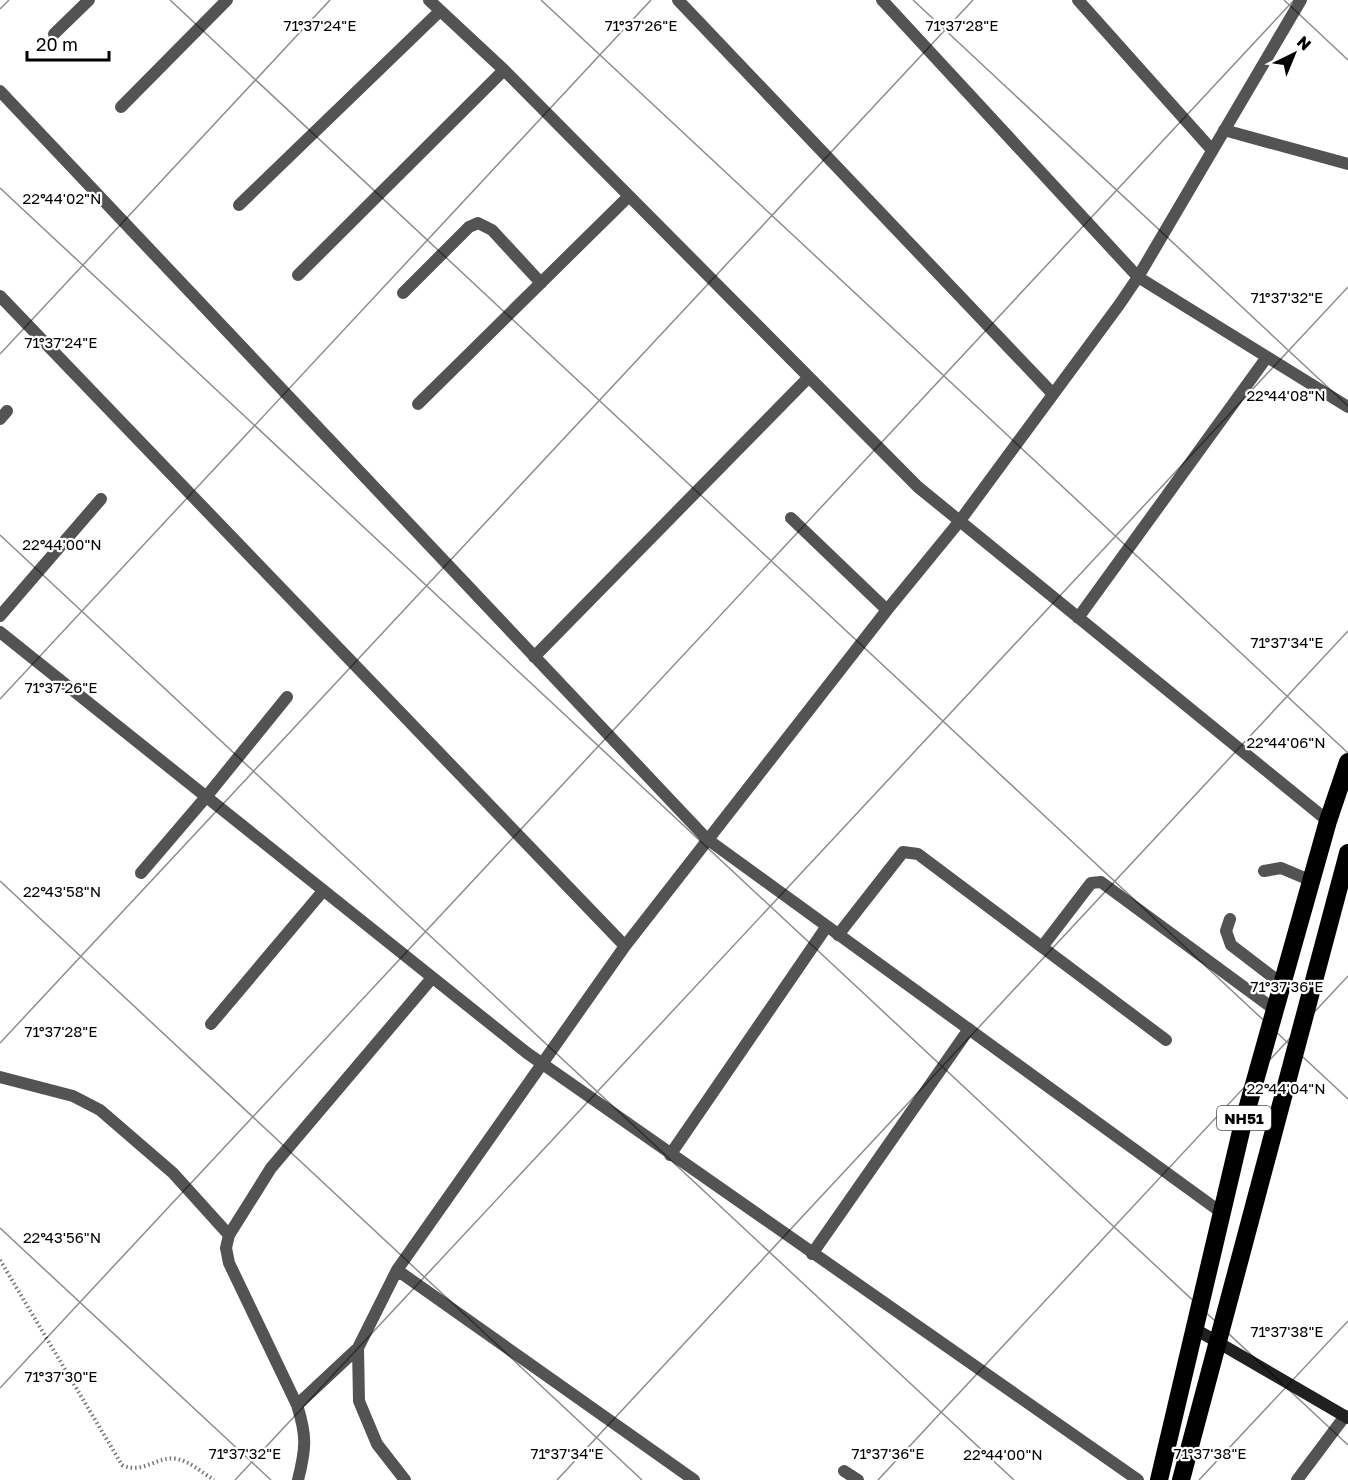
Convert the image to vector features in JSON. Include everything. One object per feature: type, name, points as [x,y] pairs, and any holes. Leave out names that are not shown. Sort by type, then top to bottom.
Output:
[{"type":"highway","name":"NH51","points":[[1159,1480],[1242,1127],[1328,821],[1348,762]]},
{"type":"highway","name":"NH51","points":[[1181,1480],[1348,853]]},
{"type":"main road","points":[[1195,1329],[1347,1416]]},
{"type":"street","points":[[54,34],[89,0]]},
{"type":"street","points":[[121,107],[227,0]]},
{"type":"street","points":[[429,0],[504,70],[918,487],[1328,821]]},
{"type":"street","points":[[678,0],[1053,394]]},
{"type":"street","points":[[882,0],[1138,277],[1348,407]]},
{"type":"street","points":[[1078,0],[1212,150]]},
{"type":"street","points":[[297,1404],[358,1348],[397,1270],[625,946],[887,610],[959,522],[1138,277],[1297,2]]},
{"type":"street","points":[[239,205],[440,11]]},
{"type":"street","points":[[298,275],[504,70]]},
{"type":"street","points":[[0,91],[708,839],[1222,1213]]},
{"type":"street","points":[[1224,130],[1348,164]]},
{"type":"street","points":[[418,404],[629,196]]},
{"type":"street","points":[[404,293],[469,227],[478,224],[492,230],[541,283]]},
{"type":"street","points":[[0,296],[625,946]]},
{"type":"street","points":[[1078,618],[1267,357]]},
{"type":"street","points":[[534,657],[809,377]]},
{"type":"street","points":[[0,616],[101,499]]},
{"type":"street","points":[[791,518],[887,610]]},
{"type":"street","points":[[0,632],[542,1064],[1138,1480]]},
{"type":"street","points":[[141,873],[287,697]]},
{"type":"street","points":[[838,934],[903,852],[918,854],[1166,1040]]},
{"type":"street","points":[[1264,871],[1281,868],[1312,881]]},
{"type":"street","points":[[1042,947],[1091,883],[1101,882],[1275,1010]]},
{"type":"street","points":[[211,1024],[323,891]]},
{"type":"street","points":[[1230,919],[1226,931],[1231,945],[1282,984]]},
{"type":"street","points":[[670,1155],[827,926]]},
{"type":"street","points":[[298,1480],[305,1451],[304,1427],[297,1404],[229,1263],[226,1248],[229,1235],[271,1168],[432,978]]},
{"type":"street","points":[[812,1254],[969,1029]]},
{"type":"street","points":[[0,1077],[73,1096],[100,1110],[173,1173],[229,1235]]},
{"type":"street","points":[[397,1270],[694,1480]]},
{"type":"street","points":[[358,1348],[359,1401],[377,1444],[405,1480]]},
{"type":"street","points":[[1297,1480],[1347,1416]]},
{"type":"street","points":[[844,1471],[858,1480]]},
{"type":"path","points":[[0,1260],[122,1465],[135,1469],[171,1458],[179,1459],[214,1480]]}]
